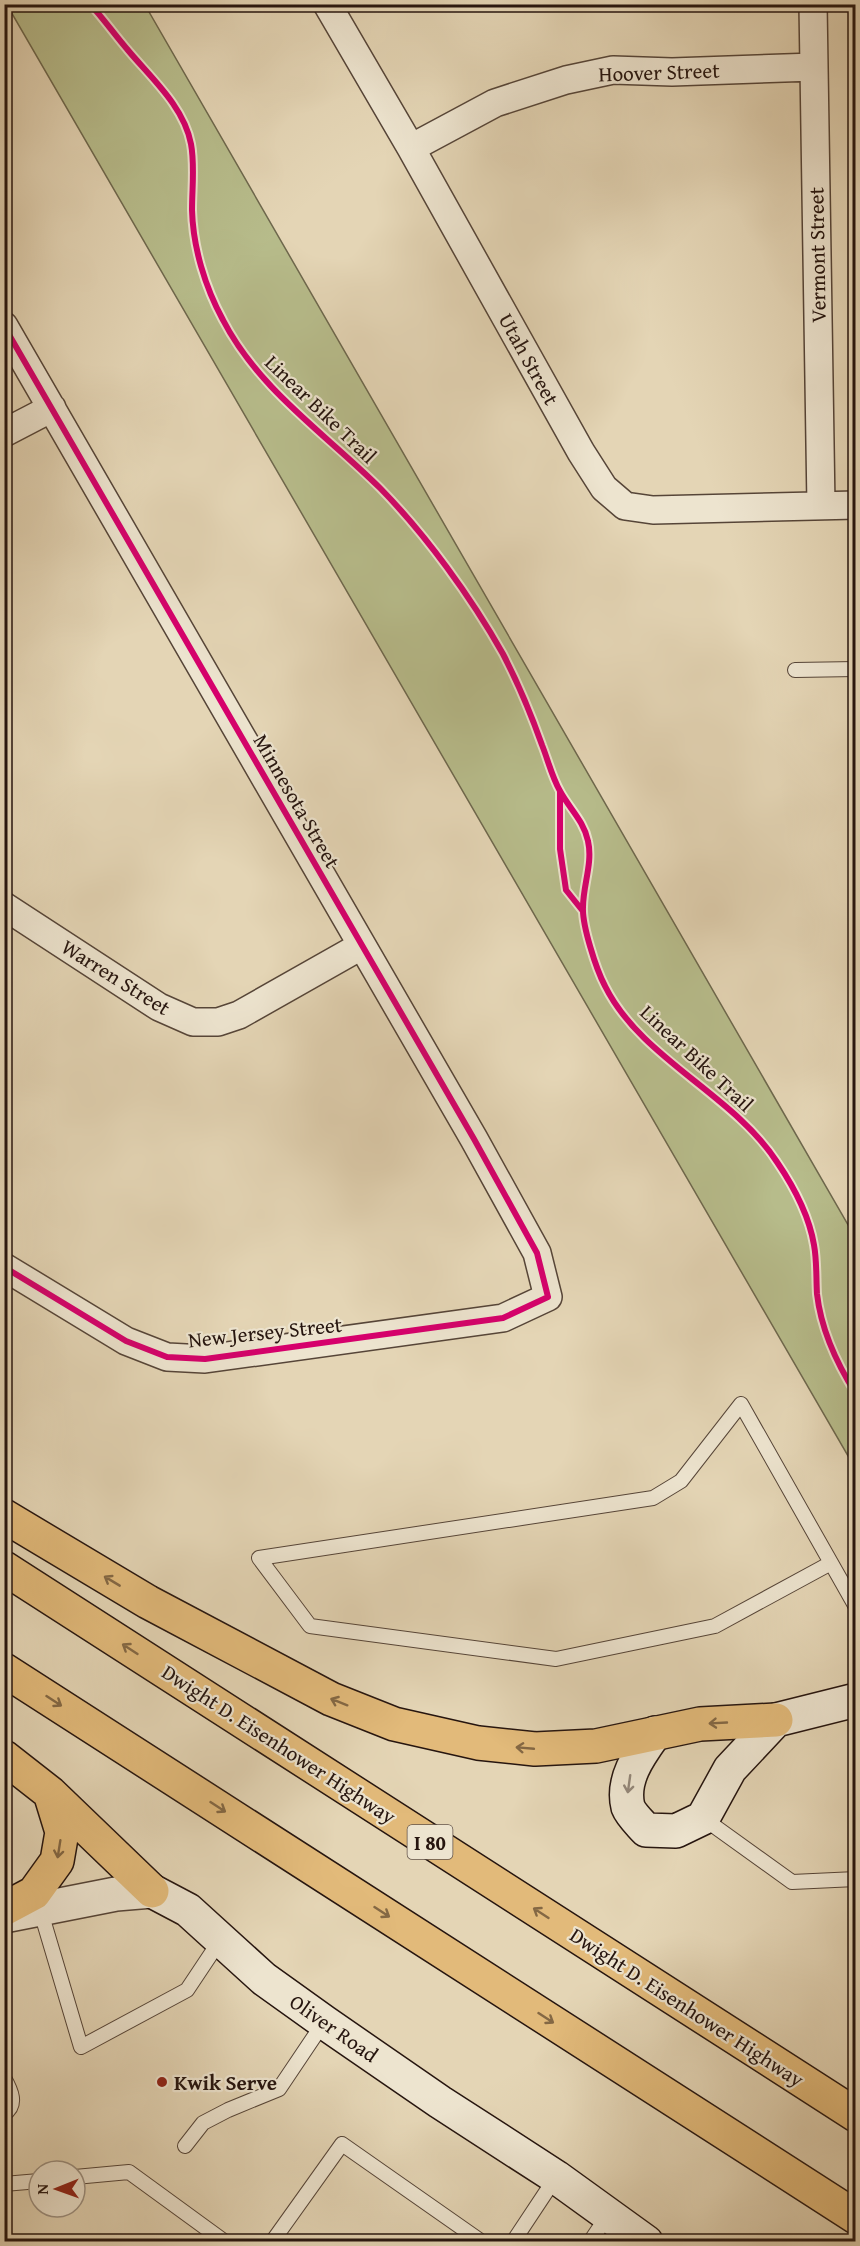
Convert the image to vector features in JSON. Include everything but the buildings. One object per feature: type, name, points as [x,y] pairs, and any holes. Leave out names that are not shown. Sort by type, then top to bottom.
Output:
[{"type":"highway","points":[[4,1516],[148,1602],[331,1699],[394,1724],[478,1743],[535,1749],[596,1746],[700,1724],[776,1720]]},
{"type":"highway","name":"Dwight D. Eisenhower Highway","points":[[4,1568],[855,2115]]},
{"type":"highway","points":[[4,1670],[855,2217]]},
{"type":"highway","points":[[4,1757],[50,1793],[152,1891]]},
{"type":"highway","points":[[4,1910],[34,1893],[57,1861],[62,1832],[50,1793]]},
{"type":"main road","points":[[655,1733],[639,1754],[627,1782],[628,1809],[646,1830],[676,1831],[703,1818],[730,1769],[776,1720],[855,1700]]},
{"type":"main road","points":[[4,1916],[116,1894],[152,1891]]},
{"type":"main road","name":"Oliver Road","points":[[152,1891],[188,1910],[264,1979],[324,2022],[440,2102],[556,2177],[646,2241]]},
{"type":"street","name":"Utah Street","points":[[327,4],[411,148],[581,452],[604,488],[625,506],[653,510],[855,505]]},
{"type":"street","name":"Vermont Street","points":[[813,4],[820,506]]},
{"type":"street","name":"Hoover Street","points":[[411,148],[495,103],[566,80],[613,70],[672,72],[814,67]]},
{"type":"street","name":"Minnesota Street","points":[[4,326],[537,1252],[548,1297]]},
{"type":"street","points":[[4,433],[52,408]]},
{"type":"street","name":"Warren Street","points":[[4,906],[159,1008],[193,1022],[218,1022],[239,1015],[361,946]]},
{"type":"street","name":"New Jersey Street","points":[[4,1267],[126,1341],[167,1357],[205,1359],[503,1318],[548,1297]]},
{"type":"lane","points":[[795,670],[855,669]]},
{"type":"lane","points":[[831,1563],[715,1626],[556,1659],[310,1626],[259,1558],[653,1498],[681,1481],[741,1404],[831,1563],[855,1607]]},
{"type":"lane","points":[[703,1818],[792,1882],[855,1879]]},
{"type":"lane","points":[[40,1909],[81,2047],[187,1990],[221,1939]]},
{"type":"lane","points":[[186,2146],[204,2123],[228,2110],[279,2090],[324,2022]]},
{"type":"lane","points":[[4,2078],[13,2096],[12,2106],[4,2114]]},
{"type":"lane","points":[[272,2241],[342,2144],[482,2241]]},
{"type":"lane","points":[[87,2176],[129,2172],[225,2241]]},
{"type":"lane","points":[[513,2241],[556,2177]]},
{"type":"lane","points":[[4,2184],[27,2182]]},
{"type":"lane","points":[[590,2241],[608,2215]]},
{"type":"lane","points":[[209,2241],[225,2241]]},
{"type":"green space","points":[[7,5],[145,5],[855,1237],[855,1468]]},
{"type":"cycle path","name":"Linear Bike Trail","points":[[90,4],[165,93],[187,130],[192,152],[193,224],[201,266],[223,320],[238,345],[274,390],[397,506],[431,546],[462,589],[503,654],[529,710],[557,786],[586,834],[589,866],[583,899],[583,915],[590,947],[605,986],[621,1012],[641,1035],[737,1116],[758,1138],[777,1162],[795,1191],[812,1234],[816,1257],[817,1294],[822,1320],[836,1358],[856,1394]]},
{"type":"cycle path","points":[[4,326],[474,1139],[537,1253],[548,1297],[503,1318],[205,1359],[167,1357],[126,1341],[4,1267]]},
{"type":"cycle path","points":[[560,791],[560,849],[566,890],[582,910]]},
{"type":"place","name":"Kwik Serve","points":[[162,2082]]}]
